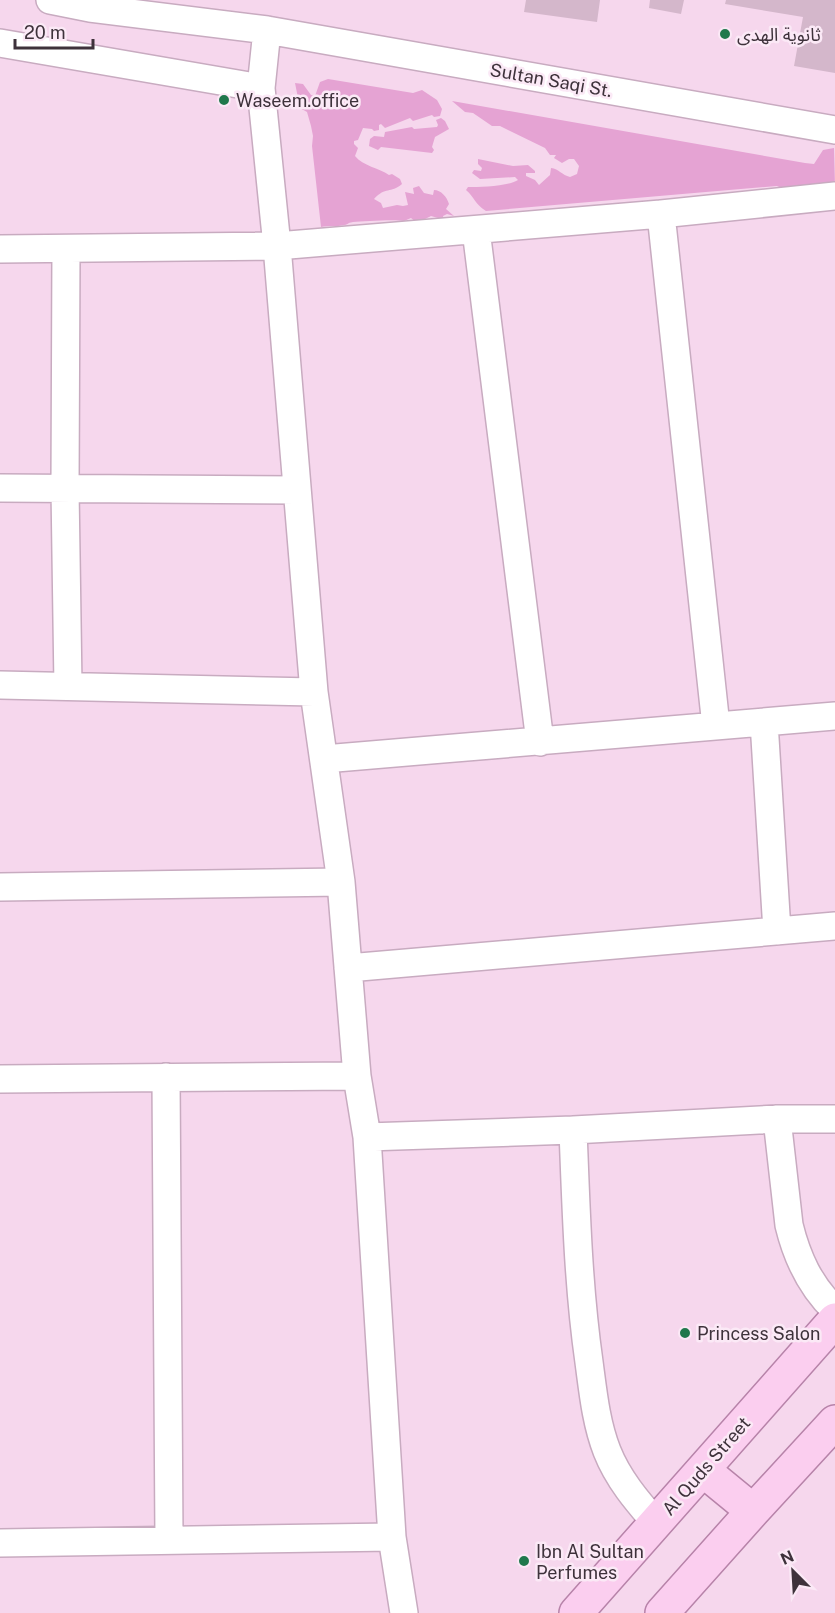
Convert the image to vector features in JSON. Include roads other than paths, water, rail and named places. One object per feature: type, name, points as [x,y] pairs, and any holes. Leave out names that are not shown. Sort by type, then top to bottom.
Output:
[{"type":"main road","name":"Al Quds Street","points":[[576,1613],[835,1320]]},
{"type":"main road","points":[[662,1613],[835,1422]]},
{"type":"main road","points":[[703,1470],[753,1511]]},
{"type":"street","name":"Sultan Saqi St.","points":[[50,0],[267,30],[835,130]]},
{"type":"street","points":[[267,30],[261,88],[277,246],[314,692],[341,882],[357,1076],[367,1137],[392,1537],[404,1613]]},
{"type":"street","points":[[0,43],[261,88]]},
{"type":"street","points":[[0,249],[277,246],[661,214],[835,196]]},
{"type":"street","points":[[661,214],[716,726]]},
{"type":"street","points":[[476,230],[540,742]]},
{"type":"street","points":[[66,249],[65,489],[68,686]]},
{"type":"street","points":[[0,488],[297,490]]},
{"type":"street","points":[[0,685],[314,692]]},
{"type":"street","points":[[324,759],[835,716]]},
{"type":"street","points":[[764,722],[777,931]]},
{"type":"street","points":[[0,886],[341,882]]},
{"type":"street","points":[[348,968],[835,926]]},
{"type":"street","points":[[0,1079],[357,1076]]},
{"type":"street","points":[[166,1077],[169,1540]]},
{"type":"street","points":[[367,1137],[573,1130],[777,1119],[835,1119]]},
{"type":"street","points":[[777,1119],[793,1242],[816,1289],[835,1310]]},
{"type":"street","points":[[573,1130],[581,1307],[595,1410],[607,1452],[617,1472],[629,1491],[656,1523]]},
{"type":"street","points":[[0,1543],[392,1537]]},
{"type":"place","name":"ثانوية الهدى","points":[[725,34]]},
{"type":"place","name":"Waseem.office","points":[[224,100]]},
{"type":"place","name":"Princess Salon","points":[[685,1333]]},
{"type":"place","name":"Ibn Al Sultan Perfumes","points":[[524,1561]]}]
